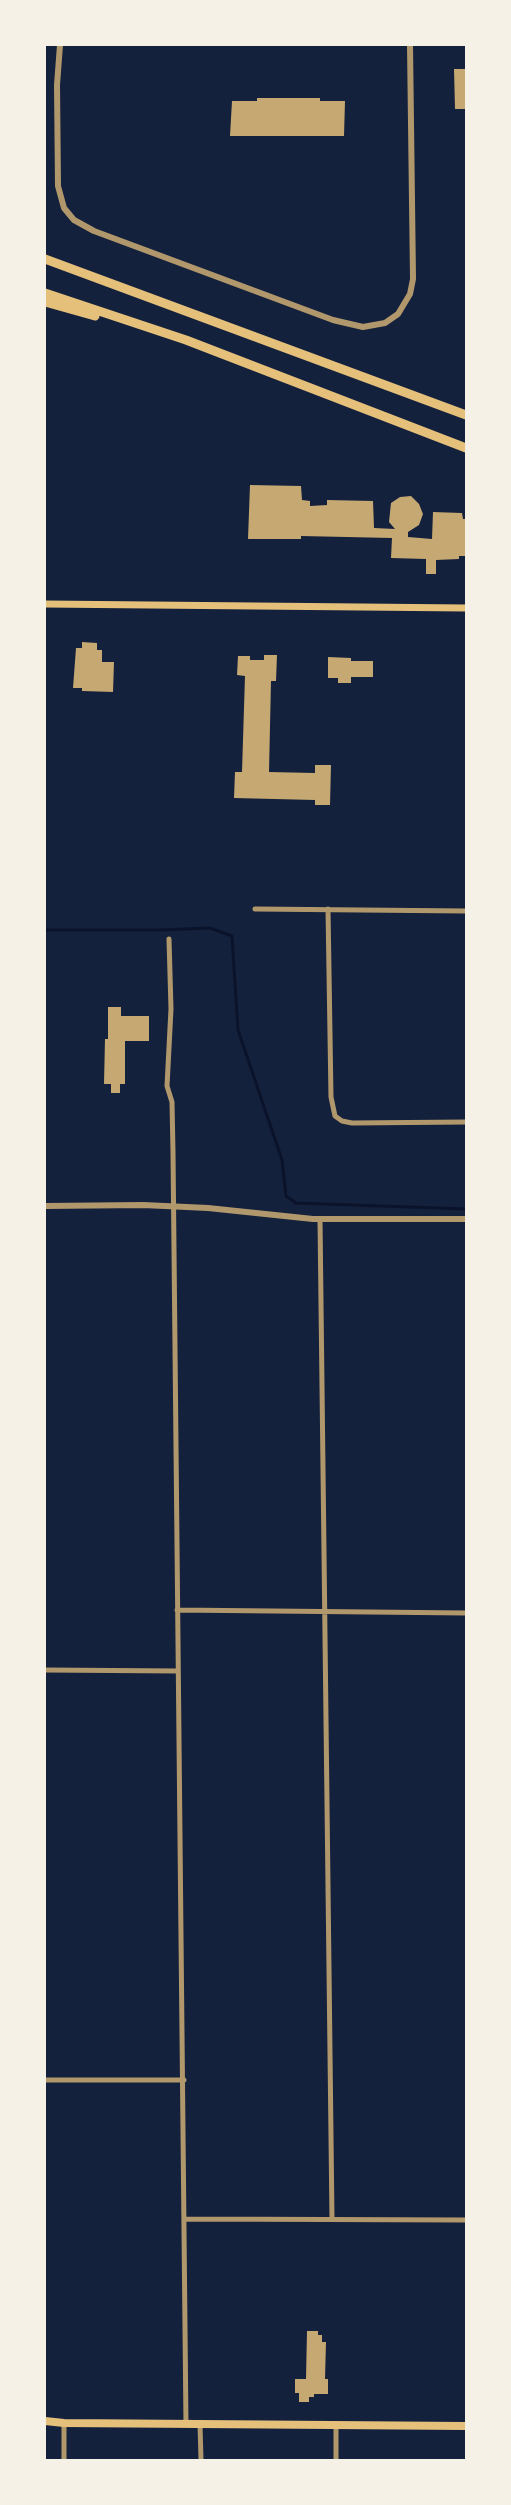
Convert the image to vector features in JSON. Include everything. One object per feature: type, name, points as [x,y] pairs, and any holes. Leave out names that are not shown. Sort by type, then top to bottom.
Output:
[{"type":"highway","points":[[45,258],[466,415]]},
{"type":"highway","points":[[45,293],[186,340],[466,448]]},
{"type":"highway","points":[[45,302],[186,340]]},
{"type":"main road","points":[[45,604],[466,608]]},
{"type":"main road","points":[[45,2421],[64,2423],[466,2426]]},
{"type":"street","points":[[60,45],[57,85],[58,186],[64,208],[74,220],[94,231],[333,320],[363,327],[385,323],[398,314],[410,294],[413,279],[410,45]]},
{"type":"street","points":[[255,909],[466,911]]},
{"type":"street","points":[[328,909],[331,1097],[333,1112],[338,1118],[352,1123],[466,1122]]},
{"type":"street","points":[[169,940],[171,1009],[167,1086],[172,1102],[174,1207],[186,2424]]},
{"type":"street","points":[[45,1206],[174,1207],[320,1219],[466,1219]]},
{"type":"street","points":[[320,1219],[332,2218]]},
{"type":"street","points":[[177,1610],[324,1610],[466,1613]]},
{"type":"street","points":[[45,1670],[178,1671]]},
{"type":"street","points":[[45,2080],[184,2080]]},
{"type":"street","points":[[185,2219],[332,2218],[466,2220]]},
{"type":"street","points":[[64,2423],[64,2460]]},
{"type":"street","points":[[200,2424],[201,2460]]},
{"type":"street","points":[[336,2425],[336,2460]]},
{"type":"building","points":[[454,69],[466,69],[466,109],[455,109]]},
{"type":"building","points":[[257,98],[320,98],[320,101],[345,101],[344,136],[230,136],[232,101],[257,101]]},
{"type":"building","points":[[250,485],[301,486],[302,500],[310,501],[310,506],[327,505],[327,500],[373,501],[374,528],[395,529],[389,522],[391,503],[400,497],[411,496],[419,504],[423,514],[419,525],[408,532],[408,537],[432,539],[433,512],[462,513],[463,519],[466,519],[466,556],[459,556],[459,559],[436,560],[436,574],[426,574],[426,559],[391,558],[392,538],[301,536],[301,539],[248,539]]},
{"type":"building","points":[[82,642],[97,643],[97,650],[102,650],[102,662],[114,662],[113,692],[82,691],[82,688],[73,688],[76,648],[82,648]]},
{"type":"building","points":[[264,655],[277,655],[276,681],[271,681],[269,772],[315,773],[315,765],[331,765],[330,805],[315,805],[315,800],[234,798],[235,772],[242,772],[245,676],[237,675],[238,656],[250,656],[250,660],[264,660]]},
{"type":"building","points":[[328,657],[351,658],[351,661],[373,661],[373,677],[351,677],[351,683],[338,683],[338,678],[328,678]]},
{"type":"building","points":[[108,1007],[121,1007],[121,1016],[149,1016],[149,1041],[125,1041],[125,1084],[120,1084],[120,1093],[111,1093],[111,1084],[104,1084],[105,1039],[108,1039]]},
{"type":"building","points":[[307,2331],[318,2331],[318,2335],[322,2335],[322,2342],[326,2342],[325,2379],[328,2379],[328,2394],[314,2394],[314,2397],[309,2397],[309,2402],[299,2402],[299,2393],[295,2393],[295,2379],[306,2379]]},
{"type":"waterway","points":[[45,930],[210,928],[232,936],[238,1030],[282,1160],[286,1196],[296,1203],[466,1209]]}]
